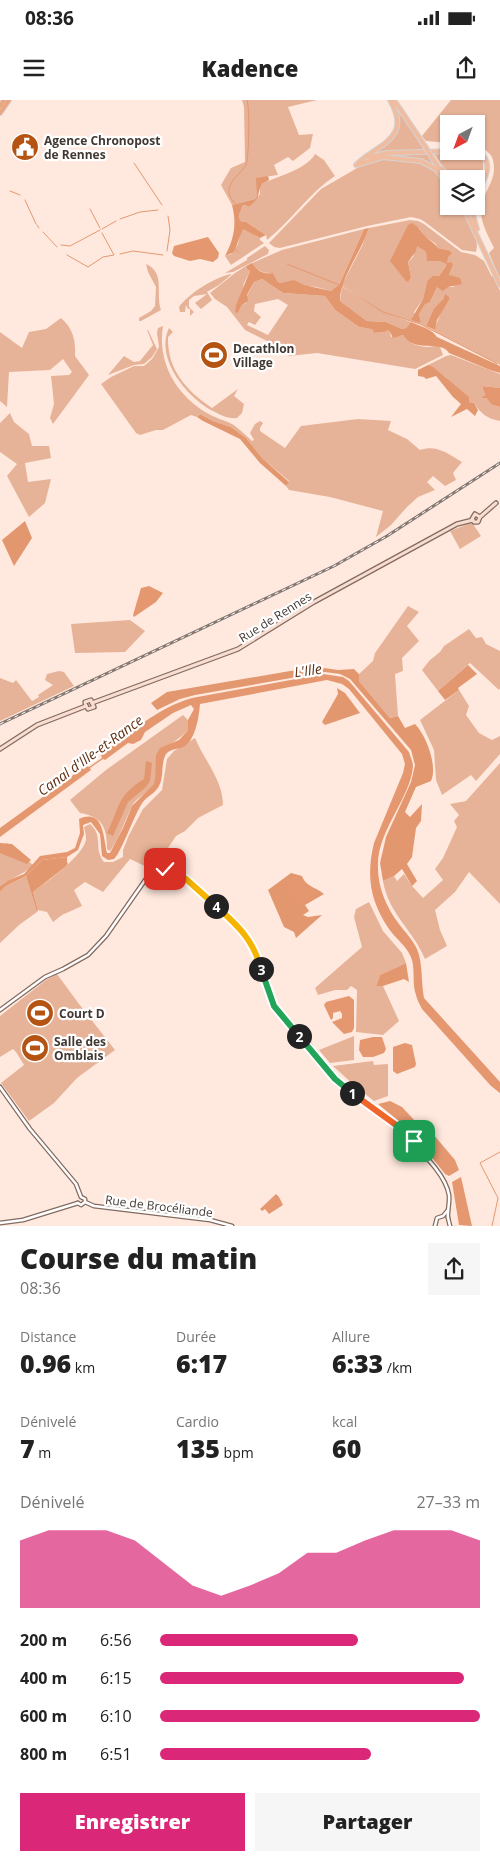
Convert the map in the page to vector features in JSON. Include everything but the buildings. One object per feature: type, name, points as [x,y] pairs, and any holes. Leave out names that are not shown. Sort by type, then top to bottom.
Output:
[{"type":"highway","points":[[0,106],[4,100]]},
{"type":"highway","points":[[0,113],[9,100]]},
{"type":"main road","points":[[356,165],[385,145],[393,135],[397,117],[390,100]]},
{"type":"main road","points":[[394,100],[440,170]]},
{"type":"main road","points":[[356,165],[384,153],[440,151]]},
{"type":"main road","points":[[356,165],[383,157],[421,161],[436,169],[440,174]]},
{"type":"main road","points":[[433,159],[443,170]]},
{"type":"main road","points":[[485,160],[488,169],[485,179]]},
{"type":"main road","points":[[468,215],[500,285]]},
{"type":"main road","points":[[473,215],[479,238]]},
{"type":"main road","name":"Rue de Rennes","points":[[0,749],[37,725],[86,706],[88,709],[94,707],[92,703],[238,650],[327,595],[457,524],[473,519],[475,514],[479,516],[498,502]]},
{"type":"main road","name":"Rue de Rennes","points":[[473,519],[478,522],[479,516]]},
{"type":"street","points":[[0,1010],[46,977],[88,955],[106,936],[148,876],[155,871],[163,869],[172,872],[188,881],[246,935],[255,950],[272,1003],[294,1031],[302,1036],[312,1047],[315,1055],[345,1088],[410,1136],[444,1182],[449,1195],[448,1218],[450,1226]]},
{"type":"street","points":[[0,1087],[30,1129],[76,1184],[81,1197],[85,1199],[85,1202],[81,1205],[78,1203],[23,1220],[0,1223]]},
{"type":"street","points":[[78,1203],[78,1199],[81,1197]]},
{"type":"street","name":"Rue de Brocéliande","points":[[85,1202],[94,1206],[210,1220],[232,1226]]},
{"type":"street","points":[[435,1226],[437,1218],[443,1216],[448,1208]]},
{"type":"street","points":[[443,1216],[448,1218]]},
{"type":"shaded area","points":[[242,100],[317,100],[288,107],[299,135],[313,134],[310,148],[293,161],[288,157],[274,165],[278,175],[257,178],[257,195],[255,199],[232,205],[221,185],[231,168],[245,162],[244,107]]},
{"type":"shaded area","points":[[451,100],[500,100],[500,279],[489,253],[494,248],[481,216],[485,215],[485,195],[494,172],[492,157],[485,150],[485,115],[440,115],[440,142],[426,141],[422,136]]},
{"type":"shaded area","points":[[396,105],[423,148],[421,151],[376,152],[389,143],[396,133],[398,114]]},
{"type":"shaded area","points":[[315,154],[324,160],[335,176],[317,190],[276,232],[267,240],[266,235],[246,222],[240,221],[241,206],[249,207],[260,194],[262,184],[298,168],[311,160]]},
{"type":"shaded area","points":[[427,154],[437,167],[419,160],[387,155]]},
{"type":"shaded area","points":[[434,154],[440,154],[440,160],[482,160],[482,170],[445,170]]},
{"type":"shaded area","points":[[380,159],[401,160],[425,165],[436,171],[440,176],[440,215],[464,215],[475,234],[476,252],[462,250],[425,222],[411,217],[280,248],[274,247],[269,243],[321,189],[364,164]]},
{"type":"shaded area","points":[[268,176],[269,180],[262,184],[256,200],[249,207],[242,206],[239,215],[240,221],[246,222],[266,235],[260,238],[243,229],[234,252],[225,256],[231,244],[234,231],[232,205],[255,199],[257,195],[256,178]]},
{"type":"shaded area","points":[[410,220],[418,221],[461,252],[475,255],[484,261],[492,277],[493,274],[500,291],[500,365],[419,323],[388,314],[411,322],[406,328],[402,329],[386,322],[367,321],[340,301],[342,287],[380,310],[342,285],[369,228]],"holes":[[[419,228],[425,237],[435,243],[438,248],[448,250],[428,261],[426,252],[416,245],[413,257],[408,262],[411,277],[401,272],[393,264]],[[446,265],[453,265],[449,275],[454,287],[437,287],[430,302],[425,303],[419,314],[421,322],[419,323],[414,312],[423,299],[427,281],[439,276]],[[444,298],[449,300],[442,310],[434,330],[426,326],[434,308]]]},
{"type":"shaded area","points":[[412,223],[438,248],[452,253],[448,257],[447,263],[451,262],[453,265],[449,275],[460,278],[462,284],[448,287],[443,291],[437,287],[430,302],[425,304],[419,314],[421,322],[419,323],[411,320],[423,299],[427,281],[433,276],[439,276],[447,264],[440,261],[427,261],[426,252],[417,246],[416,251],[408,262],[411,277],[408,282],[406,281],[390,261],[408,225]]},
{"type":"shaded area","points":[[242,228],[260,238],[264,243],[231,265],[225,256],[231,254],[238,244]]},
{"type":"shaded area","points":[[369,228],[343,284],[340,301],[367,321],[386,322],[402,329],[406,328],[411,322],[426,328],[437,337],[500,366],[500,373],[449,353],[440,347],[414,344],[403,335],[393,338],[388,330],[374,333],[372,329],[359,327],[335,310],[325,296],[283,293],[262,279],[254,282],[247,295],[248,301],[242,305],[238,313],[235,312],[250,271],[246,266],[252,263],[261,272],[273,273],[278,282],[294,280],[304,285],[331,291],[339,285],[364,229]]},
{"type":"shaded area","points":[[364,229],[338,287],[331,291],[278,282],[273,273],[261,271],[252,263],[282,250]]},
{"type":"shaded area","points":[[208,237],[219,253],[218,258],[213,262],[200,259],[190,261],[174,256],[172,253],[174,246]]},
{"type":"shaded area","points":[[265,246],[269,250],[268,254],[233,272],[225,273],[247,260],[247,258]]},
{"type":"shaded area","points":[[146,264],[152,268],[158,278],[161,310],[139,321],[139,318],[151,311],[155,306],[156,287]]},
{"type":"shaded area","points":[[246,266],[250,271],[244,283],[238,313],[242,305],[246,303],[247,296],[254,282],[262,279],[283,293],[325,296],[335,310],[359,327],[372,329],[374,333],[388,330],[391,337],[403,335],[405,339],[418,346],[428,347],[437,345],[440,347],[443,355],[415,369],[317,353],[289,356],[269,342],[245,330],[227,307],[210,293]],"holes":[[[278,299],[288,305],[268,335],[247,325],[249,322],[255,325],[261,317],[254,311],[255,304]]]},
{"type":"shaded area","points":[[232,274],[207,292],[212,300],[201,309],[195,303],[207,294],[194,296],[189,300],[189,307],[194,312],[190,316],[190,309],[186,305],[185,312],[180,312],[179,307],[196,291],[218,278]]},
{"type":"shaded area","points":[[445,294],[449,297],[449,300],[437,320],[435,330],[426,326],[434,308],[444,298]]},
{"type":"shaded area","points":[[61,318],[73,335],[75,356],[89,375],[53,424],[50,418],[54,404],[51,376],[69,375],[72,372],[63,359],[50,370],[9,372],[7,407],[0,401],[0,332],[22,348],[29,332],[46,329]]},
{"type":"shaded area","points":[[163,326],[163,352],[166,365],[178,387],[196,406],[210,415],[234,425],[252,441],[254,440],[250,433],[255,424],[260,421],[263,423],[260,431],[285,448],[301,426],[358,419],[391,421],[388,430],[407,439],[420,450],[426,448],[437,449],[462,462],[453,473],[456,480],[445,486],[433,476],[427,482],[435,490],[418,497],[391,525],[376,537],[383,511],[330,497],[289,490],[286,486],[289,481],[263,459],[246,438],[231,427],[200,414],[197,417],[191,415],[163,430],[140,435],[136,433],[101,384],[134,366],[144,366],[152,359],[159,347],[158,328]]},
{"type":"shaded area","points":[[169,328],[173,332],[168,337],[171,360],[180,378],[194,394],[212,408],[238,389],[234,396],[244,404],[242,413],[237,418],[226,417],[215,412],[195,398],[185,388],[170,365],[166,353],[166,340]]},
{"type":"shaded area","points":[[147,330],[157,349],[152,357],[144,364],[134,365],[108,375],[124,356],[134,362],[140,361],[153,345]]},
{"type":"shaded area","points":[[451,355],[500,374],[500,388],[482,386],[485,395],[480,398],[486,398],[492,405],[500,407],[500,421],[485,415],[474,403],[469,402],[445,377],[428,365]]},
{"type":"shaded area","points":[[428,365],[469,397],[469,402],[474,403],[478,410],[475,416],[467,409],[451,417],[461,404],[436,376],[426,379],[418,376],[418,370]]},
{"type":"shaded area","points":[[482,386],[500,388],[500,407],[492,405],[486,398],[480,398],[485,395]]},
{"type":"shaded area","points":[[10,413],[14,422],[29,434],[32,446],[49,446],[51,458],[25,463],[28,482],[51,479],[45,503],[29,517],[7,476],[17,464],[0,452],[0,423]]},
{"type":"shaded area","points":[[200,414],[231,427],[246,438],[263,459],[289,482],[286,486],[260,463],[240,439],[203,421],[197,417]]},
{"type":"shaded area","points":[[25,521],[32,538],[14,566],[2,540]]},
{"type":"shaded area","points":[[470,523],[473,524],[481,536],[460,549],[450,531]]},
{"type":"shaded area","points":[[149,586],[163,593],[156,602],[134,617],[141,588]]},
{"type":"shaded area","points":[[408,606],[419,612],[407,626],[419,641],[402,658],[403,671],[395,674],[398,716],[390,718],[359,681],[359,674],[373,661],[375,653]]},
{"type":"shaded area","points":[[130,620],[145,631],[125,652],[75,653],[71,624]]},
{"type":"shaded area","points":[[469,629],[476,638],[482,637],[486,644],[500,651],[499,690],[470,663],[438,691],[422,670],[444,646]]},
{"type":"shaded area","points":[[468,665],[477,674],[445,700],[438,691]]},
{"type":"shaded area","points":[[324,668],[338,670],[354,669],[359,674],[359,681],[390,718],[398,716],[405,728],[415,724],[427,743],[432,759],[433,775],[431,781],[416,787],[405,812],[410,817],[422,804],[421,821],[416,828],[412,857],[407,864],[417,881],[412,886],[402,869],[394,876],[383,881],[380,863],[386,837],[411,782],[415,765],[411,750],[350,679],[340,674],[325,672],[195,695],[180,699],[157,710],[151,703],[167,692],[290,671]]},
{"type":"shaded area","points":[[59,671],[64,672],[74,686],[0,721],[0,678],[13,683],[16,680],[32,701],[53,685],[45,680],[47,674]]},
{"type":"shaded area","points":[[323,674],[343,677],[349,681],[409,752],[413,766],[411,778],[379,851],[378,872],[383,896],[390,911],[417,949],[424,998],[500,1082],[500,1093],[491,1086],[422,1009],[415,991],[413,964],[410,955],[389,929],[374,898],[371,888],[370,866],[374,843],[405,764],[402,754],[349,689],[342,684],[327,680],[200,704],[198,720],[192,738],[185,746],[166,753],[159,786],[141,805],[114,859],[108,860],[102,856],[100,834],[91,822],[83,825],[84,834],[78,850],[67,857],[42,860],[26,876],[6,886],[0,892],[0,886],[24,874],[40,856],[67,852],[75,848],[80,833],[79,819],[93,817],[98,821],[103,832],[107,853],[110,853],[132,806],[153,785],[156,755],[160,748],[179,740],[188,730],[188,720],[194,709],[191,705],[173,713],[145,732],[141,740],[133,744],[128,743],[105,760],[103,759],[90,768],[91,770],[0,837],[0,828],[87,765],[89,767],[102,758],[101,755],[144,722],[179,702],[192,698]]},
{"type":"shaded area","points":[[337,688],[345,693],[360,713],[325,725],[322,722],[338,694]]},
{"type":"shaded area","points":[[459,690],[469,706],[466,715],[479,733],[492,740],[500,736],[500,754],[476,781],[471,775],[442,795],[436,780],[434,750],[420,720]]},
{"type":"shaded area","points":[[183,715],[188,720],[188,730],[165,749],[158,758],[153,785],[134,803],[110,851],[107,849],[105,829],[99,821],[94,817],[80,813],[70,800],[106,770]]},
{"type":"shaded area","points":[[195,738],[217,779],[223,805],[198,818],[185,831],[176,836],[156,866],[149,868],[130,859],[103,892],[85,882],[74,890],[82,906],[62,915],[53,922],[47,912],[38,910],[33,892],[64,868],[79,853],[86,839],[84,827],[90,824],[97,833],[99,852],[104,862],[113,862],[123,857],[123,850],[129,835],[143,809],[162,790],[167,759],[174,751]]},
{"type":"shaded area","points":[[146,761],[152,763],[150,781],[146,787],[128,802],[113,836],[107,833],[120,802],[135,785],[144,779]]},
{"type":"shaded area","points":[[500,763],[500,904],[469,872],[455,892],[435,910],[440,930],[447,946],[425,959],[390,903],[383,881],[394,876],[397,881],[404,874],[423,898],[443,880],[435,869],[443,858],[457,827],[454,821],[459,815],[450,804],[466,801]]},
{"type":"shaded area","points":[[0,843],[12,844],[31,860],[27,864],[0,853]]},
{"type":"shaded area","points":[[7,843],[33,865],[25,872],[0,886],[0,848]]},
{"type":"shaded area","points":[[67,857],[68,864],[33,892],[37,912],[26,876],[42,860]]},
{"type":"shaded area","points":[[291,873],[302,876],[309,885],[324,894],[305,905],[309,911],[303,915],[308,917],[322,915],[296,938],[294,932],[284,927],[268,890]]},
{"type":"shaded area","points":[[26,876],[37,912],[19,925],[0,943],[0,892],[6,886]]},
{"type":"shaded area","points":[[292,876],[299,877],[308,888],[321,892],[307,901],[297,903],[289,897],[285,890],[288,879]]},
{"type":"shaded area","points":[[369,902],[383,931],[402,953],[406,963],[380,975],[376,986],[383,986],[399,1021],[383,1035],[356,1032],[357,990],[351,986],[347,990],[335,990],[318,995],[315,988],[362,947],[354,917],[356,909]]},
{"type":"shaded area","points":[[406,963],[409,982],[404,979],[383,986],[376,986],[380,975]]},
{"type":"shaded area","points":[[57,974],[115,1050],[77,1078],[54,1103],[29,1121],[1,1083],[24,1065],[13,1049],[0,1057],[0,1016],[46,980]]},
{"type":"shaded area","points":[[349,996],[354,1000],[354,1028],[352,1032],[344,1034],[332,1022],[342,1018],[340,1011],[333,1013],[331,1020],[324,1005],[326,1002]]},
{"type":"shaded area","points":[[354,1036],[354,1060],[330,1063],[319,1050]]},
{"type":"shaded area","points":[[382,1037],[386,1049],[384,1053],[373,1057],[363,1057],[359,1050],[360,1040]]},
{"type":"shaded area","points":[[405,1043],[412,1045],[416,1064],[415,1067],[397,1074],[393,1071],[393,1047]]},
{"type":"shaded area","points":[[373,1061],[374,1065],[388,1064],[388,1096],[374,1101],[333,1066]]},
{"type":"shaded area","points":[[390,1101],[402,1107],[415,1121],[408,1129],[378,1104]]},
{"type":"shaded area","points":[[433,1134],[455,1160],[459,1170],[449,1176],[445,1174],[414,1135],[427,1136]]},
{"type":"shaded area","points":[[461,1177],[472,1226],[459,1225],[452,1182]]},
{"type":"shaded area","points":[[276,1194],[283,1205],[269,1214],[265,1209],[262,1211],[260,1209]]},
{"type":"waterway","points":[[239,253],[234,248],[241,226],[237,208],[229,190],[231,183],[244,168],[247,161],[249,122],[247,100]]},
{"type":"waterway","points":[[134,163],[162,205]]},
{"type":"waterway","points":[[10,191],[20,195]]},
{"type":"waterway","points":[[25,200],[36,224]]},
{"type":"waterway","points":[[90,209],[100,228]]},
{"type":"waterway","points":[[120,219],[140,212],[158,210]]},
{"type":"waterway","points":[[167,251],[170,230],[168,216]]},
{"type":"waterway","points":[[102,229],[116,221]]},
{"type":"waterway","points":[[61,245],[70,246],[100,230]]},
{"type":"waterway","points":[[43,232],[57,247]]},
{"type":"waterway","points":[[67,255],[88,267],[103,257],[114,255],[102,233]]},
{"type":"waterway","points":[[120,254],[133,251],[163,255]]},
{"type":"waterway","points":[[287,264],[342,286],[383,312],[420,324],[496,363],[497,367]]},
{"type":"waterway","points":[[251,266],[260,275],[269,278],[277,285],[308,289],[326,294],[343,313],[363,326],[402,332],[413,340],[433,341],[476,361],[500,369]]},
{"type":"waterway","points":[[492,1226],[498,1198],[480,1163],[500,1152]]},
{"type":"railway","points":[[0,724],[334,566],[387,536],[500,463]]},
{"type":"place","name":"Agence Chronopost de Rennes","points":[[25,147]]},
{"type":"place","name":"Decathlon Village","points":[[214,355]]},
{"type":"place","name":"Court D","points":[[40,1013]]},
{"type":"place","name":"Salle des Omblais","points":[[35,1048]]},
{"type":"route","points":[[165,869],[188,881],[249,938],[276,1010],[335,1079],[407,1133],[414,1141]]},
{"type":"water label","name":"L'Ille","points":[[308,670]]},
{"type":"water label","name":"Canal d'Ille-et-Rance","points":[[90,755]]}]
